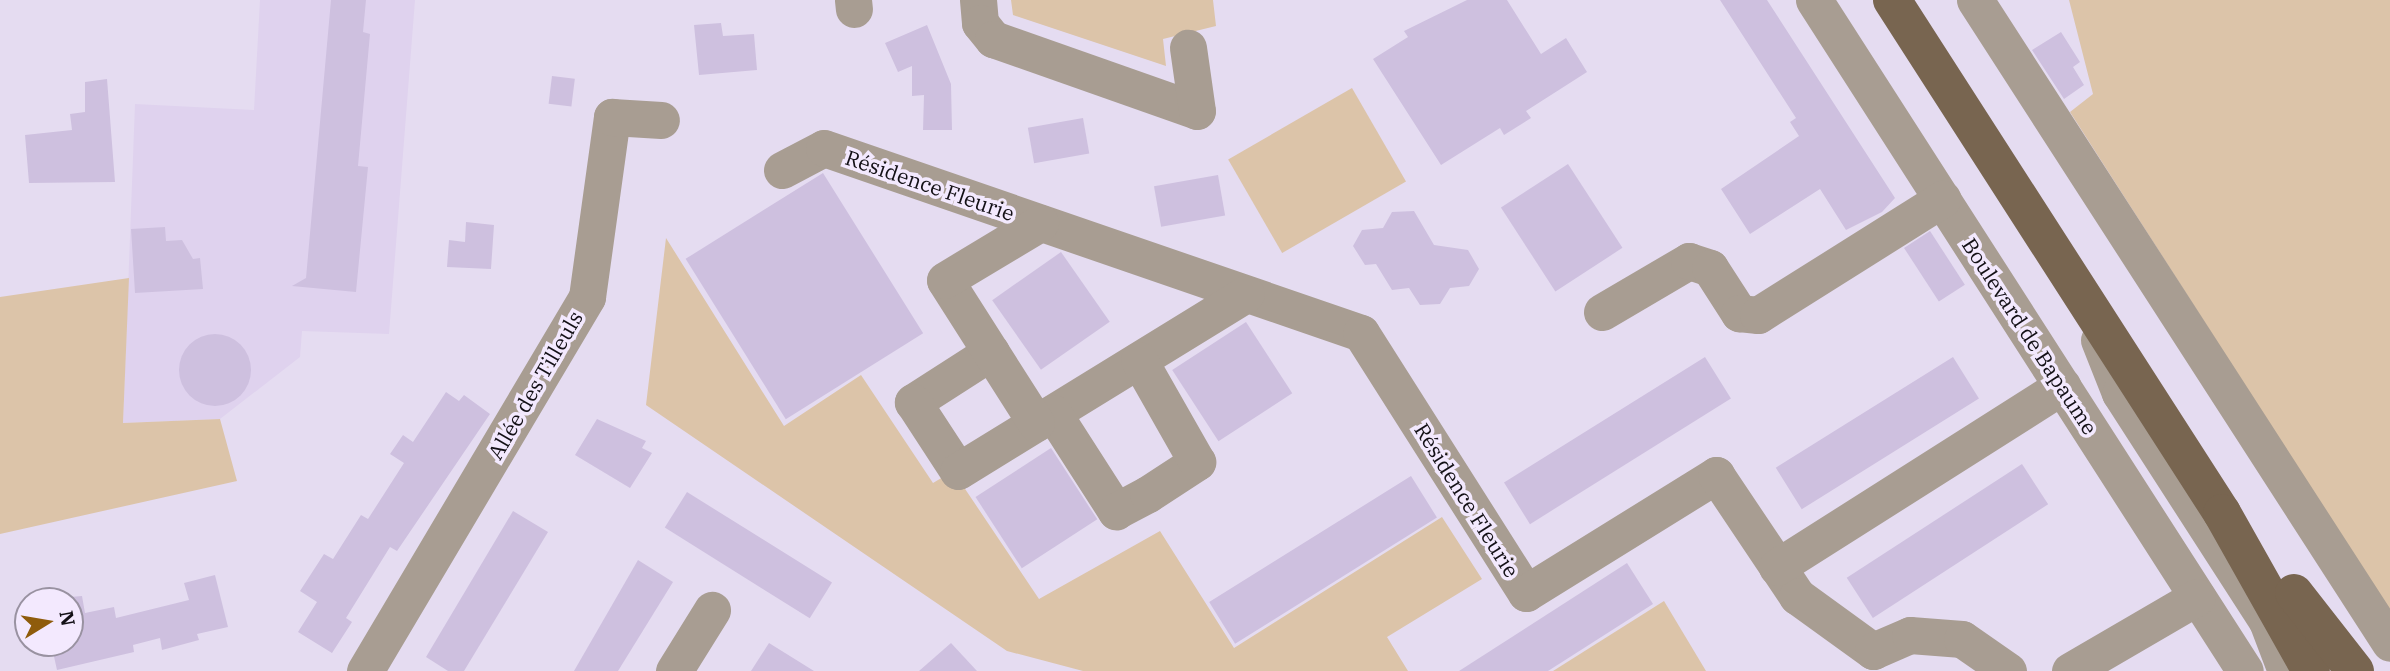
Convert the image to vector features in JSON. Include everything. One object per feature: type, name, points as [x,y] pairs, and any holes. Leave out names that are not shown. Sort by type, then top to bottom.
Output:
[{"type":"main road","points":[[1892,0],[2222,513],[2311,671]]},
{"type":"main road","points":[[2222,513],[2355,671]]},
{"type":"street","points":[[978,0],[980,23],[993,39],[1197,111],[1188,48]]},
{"type":"street","name":"Boulevard de Bapaume","points":[[1815,0],[2245,671]]},
{"type":"street","points":[[1975,0],[2390,643]]},
{"type":"street","name":"Allée des Tilleuls","points":[[365,671],[587,297],[612,117],[661,120]]},
{"type":"street","name":"Résidence Fleurie","points":[[782,170],[824,148],[1361,333],[1526,593],[1716,475],[1797,596],[1873,651],[1910,635],[1962,639],[2008,671]]},
{"type":"street","points":[[1602,312],[1689,261],[1710,268],[1739,313],[1758,315],[1942,199]]},
{"type":"street","name":"Résidence Fleurie","points":[[1040,223],[944,280],[991,352],[1116,511],[1197,462],[1139,360]]},
{"type":"street","points":[[991,352],[913,402],[958,471],[1247,294]]},
{"type":"street","points":[[2081,297],[2120,393],[2267,621],[2286,671]]},
{"type":"street","points":[[1777,567],[2062,386]]},
{"type":"street","points":[[2070,671],[2197,597]]},
{"type":"street","points":[[674,671],[712,610]]},
{"type":"shaded area","points":[[260,0],[415,0],[389,334],[302,331],[300,357],[220,419],[123,423],[135,104],[254,110]]},
{"type":"shaded area","points":[[1011,0],[1213,0],[1216,26],[1163,39],[1166,66],[1013,15]]},
{"type":"shaded area","points":[[2069,0],[2390,0],[2390,612],[2070,112],[2093,94]]},
{"type":"shaded area","points":[[1352,88],[1406,182],[1282,253],[1228,160]]},
{"type":"shaded area","points":[[666,238],[784,426],[861,375],[933,483],[953,471],[1039,599],[1160,531],[1234,648],[1442,517],[1482,579],[1387,637],[1408,671],[1083,671],[1007,651],[646,405]]},
{"type":"shaded area","points":[[129,278],[123,423],[220,419],[237,481],[0,534],[0,297]]},
{"type":"shaded area","points":[[1664,601],[1706,671],[1553,671]]},
{"type":"building","points":[[331,0],[366,0],[363,32],[370,34],[358,166],[368,167],[356,292],[292,286],[306,278]]},
{"type":"building","points":[[1467,0],[1507,0],[1541,54],[1566,38],[1587,72],[1526,111],[1531,118],[1504,135],[1500,128],[1441,165],[1373,59],[1408,37],[1404,31]]},
{"type":"building","points":[[1720,0],[1767,0],[1895,198],[1882,212],[1846,230],[1820,189],[1750,234],[1721,189],[1799,136],[1790,122],[1796,118]]},
{"type":"building","points":[[721,23],[723,36],[754,34],[757,70],[699,75],[694,25]]},
{"type":"building","points":[[927,25],[951,84],[952,130],[923,130],[924,95],[912,96],[912,66],[898,72],[885,43]]},
{"type":"building","points":[[2061,32],[2080,62],[2073,67],[2084,85],[2064,99],[2032,50]]},
{"type":"building","points":[[552,76],[575,79],[571,107],[549,104]]},
{"type":"building","points":[[107,79],[115,182],[29,183],[25,135],[72,130],[70,114],[85,112],[85,82]]},
{"type":"building","points":[[1083,118],[1089,153],[1034,163],[1028,128]]},
{"type":"building","points":[[1568,164],[1622,248],[1555,291],[1501,208]]},
{"type":"building","points":[[823,173],[923,333],[786,419],[686,259]]},
{"type":"building","points":[[1218,175],[1225,215],[1161,227],[1154,186]]},
{"type":"building","points":[[1414,211],[1434,245],[1468,250],[1479,269],[1469,286],[1450,288],[1440,304],[1420,305],[1409,288],[1392,290],[1376,264],[1365,265],[1353,246],[1362,230],[1383,228],[1392,212]]},
{"type":"building","points":[[466,222],[494,225],[491,269],[447,267],[449,240],[465,242]]},
{"type":"building","points":[[165,227],[166,241],[182,240],[193,259],[200,258],[203,289],[135,293],[131,229]]},
{"type":"building","points":[[1930,231],[1965,285],[1939,302],[1904,248]]},
{"type":"building","points":[[1061,252],[1110,322],[1041,370],[992,300]]},
{"type":"building","points":[[1246,322],[1292,393],[1218,441],[1172,370]]},
{"type":"building","points":[[215,334],[235,340],[245,350],[251,370],[245,390],[235,400],[215,406],[195,400],[185,390],[179,370],[185,350],[195,340]]},
{"type":"building","points":[[1705,357],[1731,399],[1530,524],[1504,483]]},
{"type":"building","points":[[1953,357],[1979,399],[1802,509],[1776,468]]},
{"type":"building","points":[[446,392],[459,401],[464,395],[490,414],[397,551],[390,547],[346,618],[352,622],[332,653],[298,632],[317,602],[300,591],[324,554],[333,559],[361,515],[368,519],[404,463],[390,454],[403,435],[413,442]]},
{"type":"building","points":[[597,419],[646,441],[642,448],[652,453],[630,488],[575,455]]},
{"type":"building","points":[[1051,448],[1097,519],[1022,568],[976,497]]},
{"type":"building","points":[[2022,464],[2048,504],[1873,618],[1847,578]]},
{"type":"building","points":[[1411,476],[1437,518],[1235,644],[1209,602]]},
{"type":"building","points":[[687,492],[832,583],[810,618],[665,528]]},
{"type":"building","points":[[513,511],[548,532],[464,671],[448,671],[426,657]]},
{"type":"building","points":[[638,560],[673,582],[618,671],[574,671]]},
{"type":"building","points":[[1627,563],[1653,604],[1548,671],[1459,671]]},
{"type":"building","points":[[215,575],[228,627],[197,634],[199,640],[162,650],[160,638],[133,645],[134,652],[57,670],[54,657],[84,657],[84,607],[85,613],[114,607],[116,618],[189,600],[184,583]]},
{"type":"building","points":[[769,643],[814,671],[751,671]]},
{"type":"building","points":[[951,643],[977,671],[919,671]]}]
